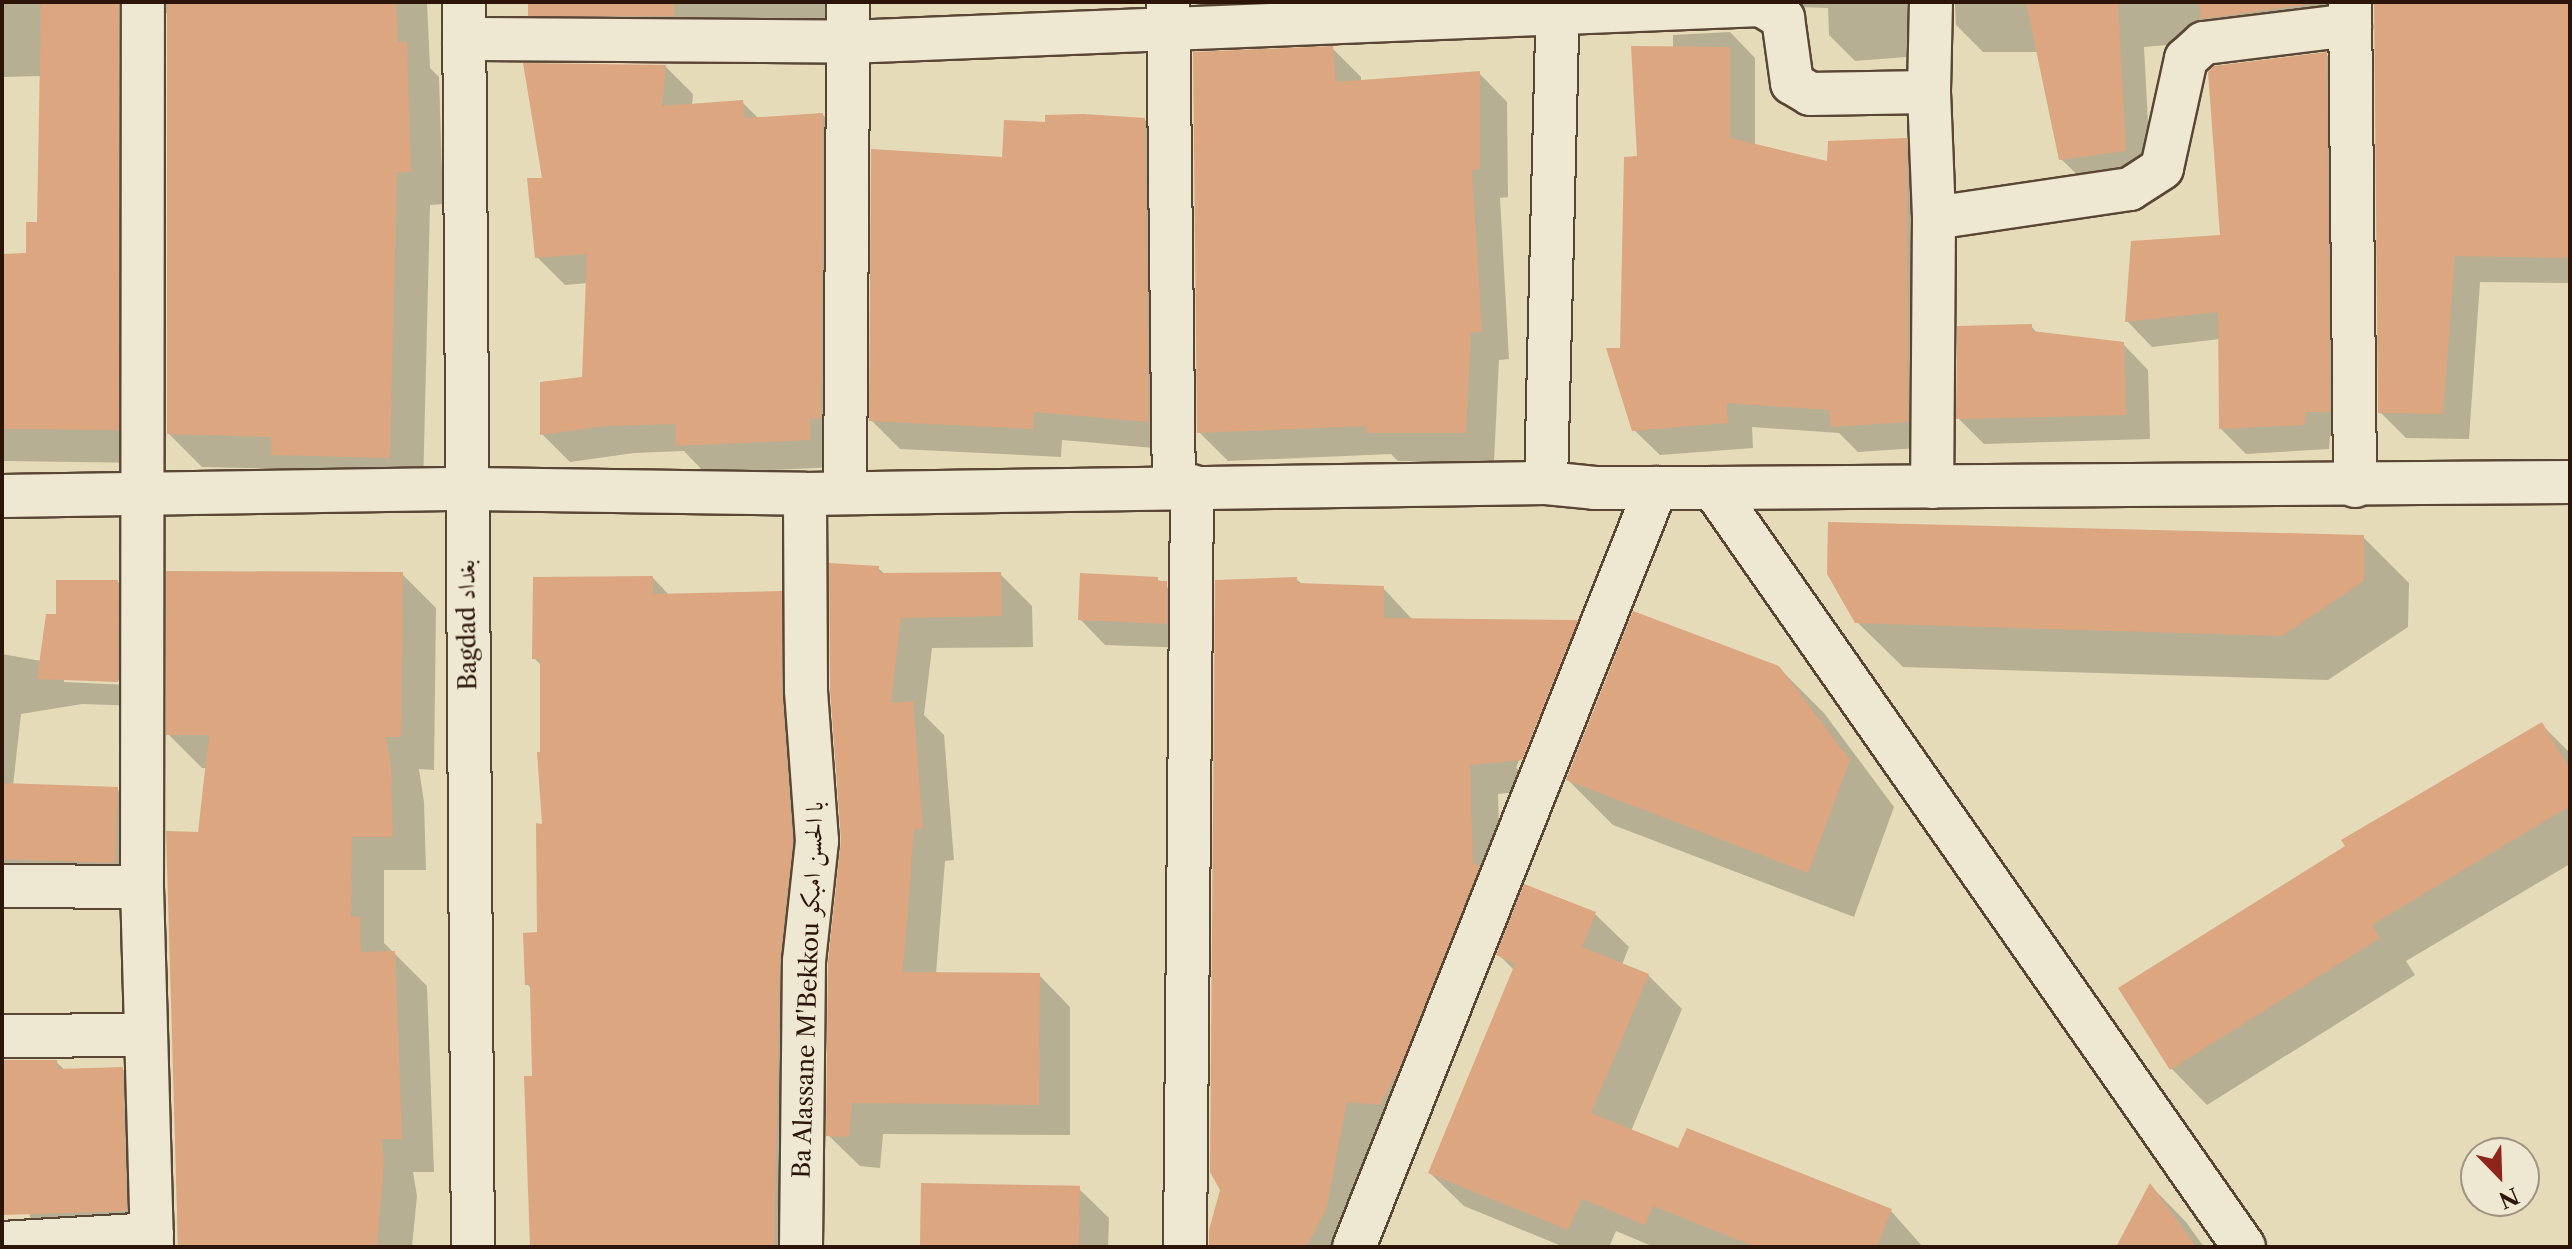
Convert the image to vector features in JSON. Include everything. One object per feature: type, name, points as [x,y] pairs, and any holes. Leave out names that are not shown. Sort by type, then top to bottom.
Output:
[{"type":"street","points":[[2,1243],[152,1240],[142,887],[145,496],[143,2]]},
{"type":"street","points":[[1931,2],[1929,92],[1934,218],[1932,487]]},
{"type":"street","points":[[464,21],[848,22],[1761,5],[1783,18],[1792,83],[1810,94],[1929,92]]},
{"type":"street","points":[[1546,483],[1558,7]]},
{"type":"street","points":[[1168,14],[1183,487],[1185,1247]]},
{"type":"street","points":[[1934,218],[2130,189],[2162,168],[2186,59],[2204,43],[2350,14],[2355,486]]},
{"type":"street","name":"Bagdad بغداد","points":[[464,21],[473,1247]]},
{"type":"street","points":[[845,490],[848,22]]},
{"type":"street","points":[[2,496],[466,489],[805,494],[845,490],[1546,483],[1713,488],[2355,486],[2570,482]]},
{"type":"street","points":[[1354,1247],[1656,488]]},
{"type":"street","points":[[1713,488],[2244,1247]]},
{"type":"street","name":"Ba Alassane M'Bekkou با الحسن امبكو","points":[[801,1247],[804,961],[817,841],[806,690],[805,494]]},
{"type":"street","points":[[2,886],[142,887]]},
{"type":"street","points":[[2,1036],[146,1035]]},
{"type":"building","points":[[41,2],[119,2],[119,430],[2,429],[2,254],[26,253],[26,222],[37,222]]},
{"type":"building","points":[[167,2],[396,2],[398,42],[407,42],[411,172],[397,172],[390,458],[271,455],[271,437],[167,434]]},
{"type":"building","points":[[528,2],[674,2],[674,16],[528,16]]},
{"type":"building","points":[[2026,2],[2118,2],[2126,151],[2059,160]]},
{"type":"building","points":[[2199,2],[2326,2],[2201,19]]},
{"type":"building","points":[[2374,2],[2570,2],[2570,258],[2455,256],[2443,414],[2378,413]]},
{"type":"building","points":[[1333,46],[1336,82],[1480,71],[1480,169],[1472,170],[1482,332],[1471,332],[1466,433],[1367,433],[1366,426],[1197,433],[1193,52]]},
{"type":"building","points":[[1631,46],[1730,47],[1730,138],[1827,161],[1828,141],[1907,138],[1908,422],[1831,427],[1829,410],[1727,403],[1728,423],[1632,431],[1606,348],[1620,348],[1624,157],[1637,156]]},
{"type":"building","points":[[2327,52],[2330,412],[2305,412],[2305,425],[2219,429],[2218,312],[2125,322],[2131,241],[2220,235],[2208,72],[2214,66]]},
{"type":"building","points":[[523,63],[666,65],[662,106],[743,100],[745,118],[823,113],[821,419],[810,418],[810,440],[675,446],[676,424],[605,426],[540,435],[540,382],[582,377],[587,254],[535,258],[527,178],[542,178]]},
{"type":"building","points":[[1045,115],[1145,118],[1149,422],[1034,412],[1033,429],[869,421],[871,149],[1002,157],[1004,120],[1045,122]]},
{"type":"building","points":[[2032,324],[2032,331],[2124,342],[2126,415],[1956,419],[1957,326]]},
{"type":"building","points":[[1828,522],[2364,535],[2364,581],[2282,636],[1855,623],[1827,574]]},
{"type":"building","points":[[829,563],[879,566],[879,573],[1001,572],[1002,616],[901,618],[891,703],[913,701],[923,829],[914,830],[903,972],[1040,973],[1039,1105],[852,1103],[849,1137],[826,1136],[828,962],[841,840],[830,689]]},
{"type":"building","points":[[166,571],[403,572],[401,737],[386,737],[391,767],[393,837],[352,837],[351,917],[360,916],[361,952],[395,951],[402,1139],[381,1139],[384,1161],[377,1247],[178,1247],[166,831],[198,832],[209,735],[166,735]]},
{"type":"building","points":[[1080,573],[1158,577],[1158,581],[1167,581],[1167,624],[1078,620]]},
{"type":"building","points":[[653,576],[653,594],[782,591],[782,692],[793,841],[780,961],[774,1247],[530,1247],[524,1076],[532,1076],[530,985],[525,985],[523,933],[537,932],[536,823],[542,824],[537,752],[540,752],[540,659],[532,659],[533,577]]},
{"type":"building","points":[[1297,577],[1297,583],[1384,586],[1384,618],[1578,620],[1522,760],[1470,765],[1473,863],[1480,866],[1400,1067],[1380,1105],[1347,1102],[1326,1210],[1306,1247],[1209,1247],[1209,1230],[1220,1190],[1210,1172],[1215,580]]},
{"type":"building","points":[[56,580],[118,580],[118,682],[37,679],[46,614],[56,614]]},
{"type":"building","points":[[1633,611],[1779,666],[1850,760],[1808,873],[1566,780]]},
{"type":"building","points":[[2542,722],[2570,769],[2570,806],[2372,925],[2380,938],[2170,1070],[2118,988],[2345,846],[2341,840]]},
{"type":"building","points":[[2,783],[118,787],[115,863],[2,859]]},
{"type":"building","points":[[1524,884],[1596,912],[1582,947],[1649,974],[1591,1113],[1678,1148],[1687,1128],[1892,1209],[1877,1247],[1756,1247],[1653,1206],[1645,1225],[1582,1199],[1568,1230],[1428,1173],[1515,964],[1496,955]]},
{"type":"building","points":[[2,1060],[57,1060],[58,1069],[123,1067],[127,1211],[2,1215]]},
{"type":"building","points":[[921,1183],[1080,1186],[1079,1247],[920,1247]]},
{"type":"building","points":[[2150,1183],[2196,1247],[2116,1247]]}]
